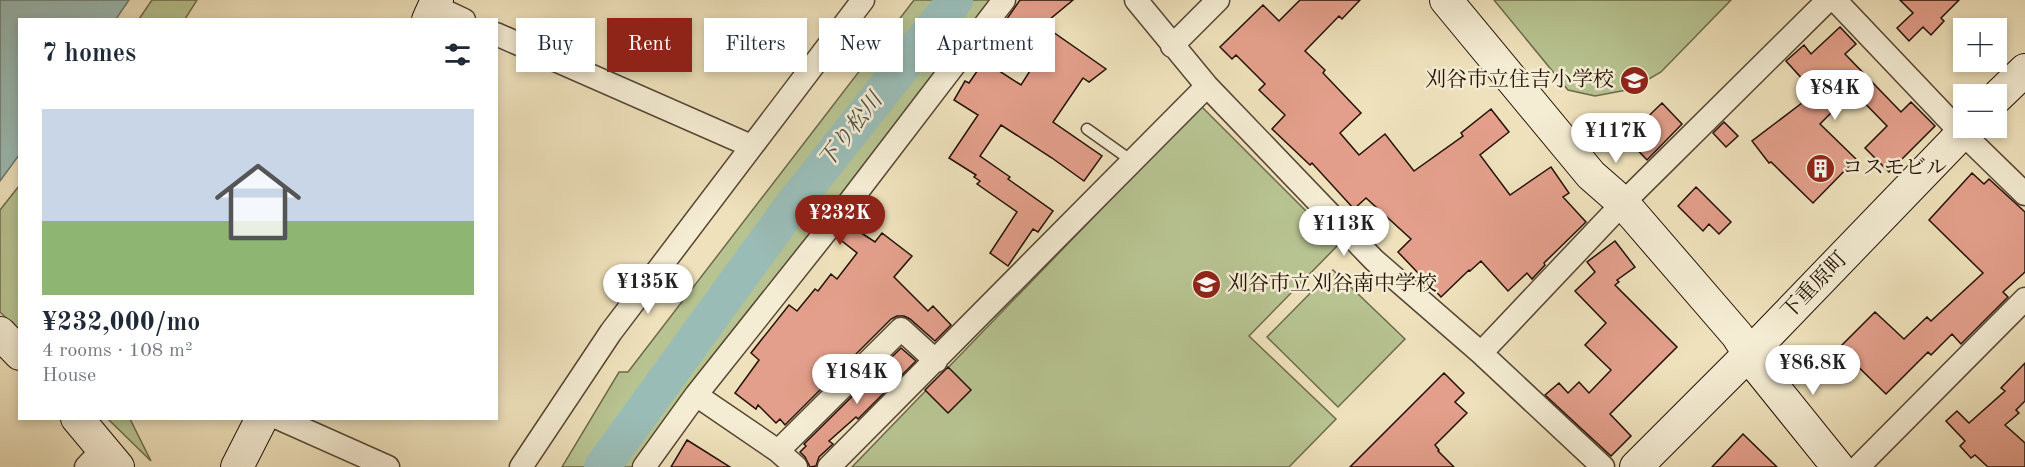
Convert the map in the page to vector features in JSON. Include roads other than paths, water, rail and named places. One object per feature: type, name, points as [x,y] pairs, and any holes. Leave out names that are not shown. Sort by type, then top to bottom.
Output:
[{"type":"street","points":[[521,467],[610,332],[863,0]]},
{"type":"street","points":[[644,467],[696,395],[844,209],[1004,0]]},
{"type":"street","points":[[1136,0],[1207,86],[1374,260],[1481,353],[1603,467]]},
{"type":"street","points":[[1172,45],[1218,0]]},
{"type":"street","points":[[1446,0],[1591,175],[1623,203],[1737,335],[1749,355],[1838,467]]},
{"type":"street","points":[[1481,353],[1623,203],[1828,0]]},
{"type":"street","points":[[1835,0],[1953,118]]},
{"type":"street","points":[[433,8],[460,18]]},
{"type":"street","points":[[498,35],[751,146]]},
{"type":"street","points":[[2007,87],[2025,70]]},
{"type":"street","points":[[829,467],[1207,86]]},
{"type":"street","name":"下重原町","points":[[1636,467],[1749,355],[1957,138]]},
{"type":"street","points":[[1972,138],[2025,194]]},
{"type":"street","points":[[1858,467],[2025,299]]},
{"type":"street","points":[[778,451],[901,328],[936,361]]},
{"type":"street","points":[[0,333],[18,352]]},
{"type":"street","points":[[696,395],[778,451],[796,467]]},
{"type":"street","points":[[78,420],[102,461]]},
{"type":"street","points":[[237,467],[261,420]]},
{"type":"street","points":[[282,420],[388,467]]},
{"type":"lane","points":[[1087,129],[1132,161]]},
{"type":"water","points":[[0,0],[129,0],[117,18],[18,18],[18,156],[0,181]]},
{"type":"waterway","name":"下り松川","points":[[602,467],[788,211],[955,0]]},
{"type":"place","name":"刈谷市立住吉小学校","points":[[1635,80]]},
{"type":"place","name":"コスモビル","points":[[1821,168]]},
{"type":"place","name":"刈谷市立刈谷南中学校","points":[[1206,284]]}]
